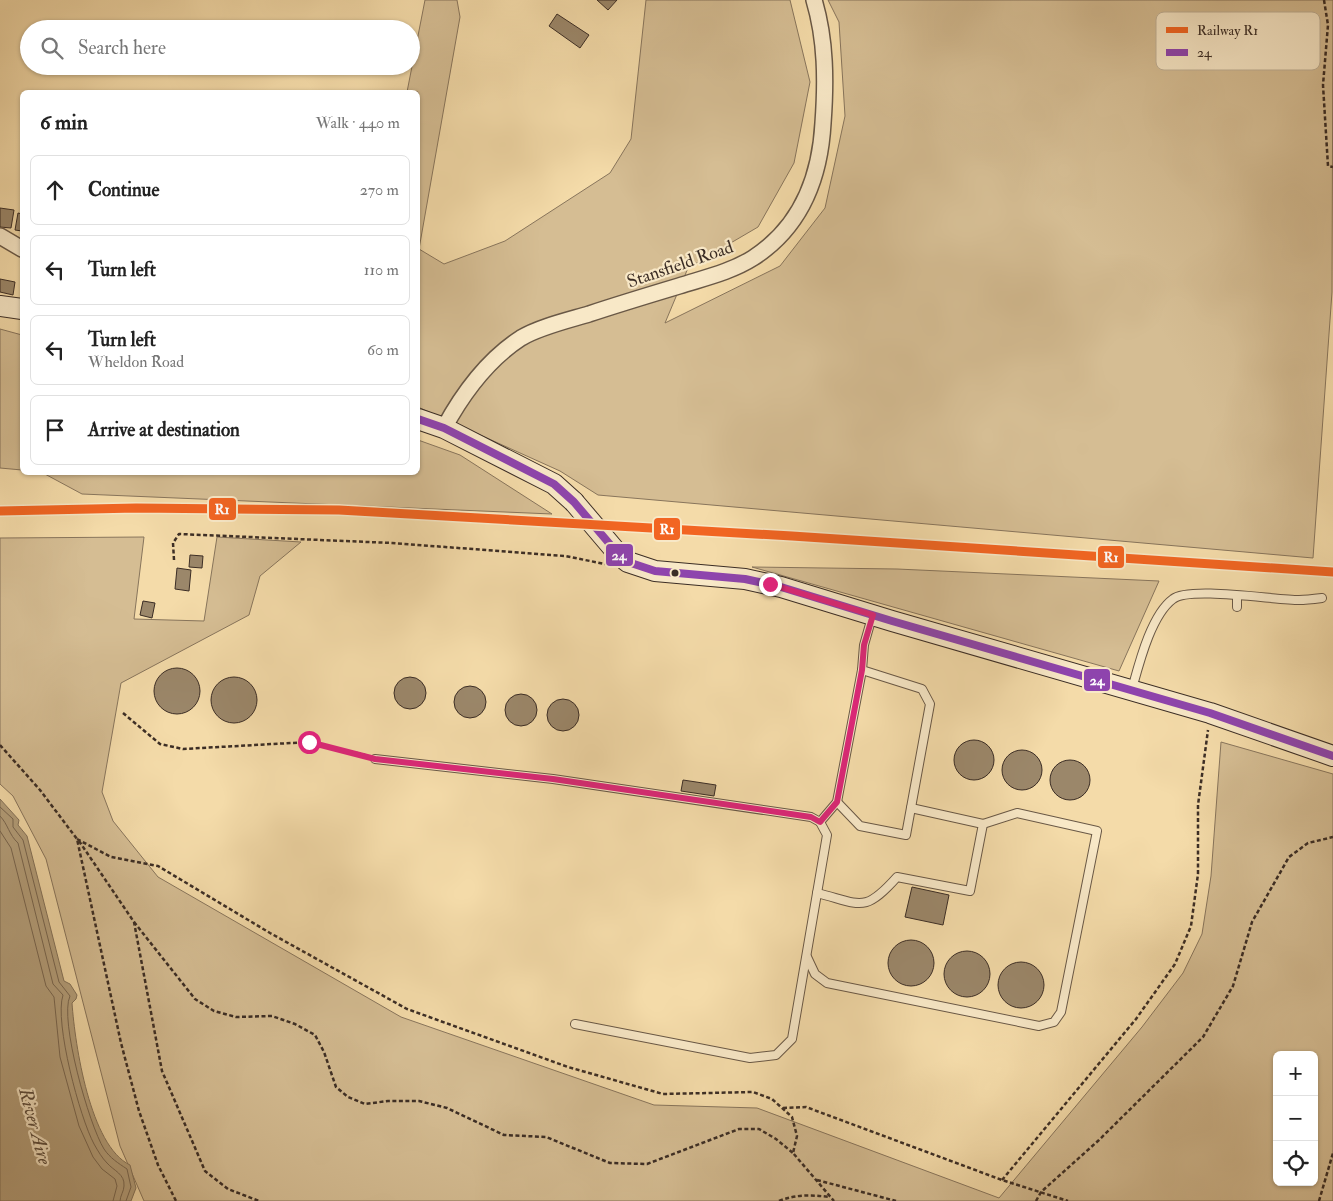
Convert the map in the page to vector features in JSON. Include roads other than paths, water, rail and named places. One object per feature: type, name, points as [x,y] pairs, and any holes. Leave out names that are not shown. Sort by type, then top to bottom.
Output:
[{"type":"street","name":"Stansfield Road","points":[[444,428],[457,404],[474,380],[494,359],[523,337],[572,319],[724,272],[752,259],[777,240],[796,215],[812,188],[822,146],[826,91],[822,26],[814,0]]},
{"type":"street","points":[[0,236],[20,248]]},
{"type":"street","points":[[0,306],[20,309]]},
{"type":"street","points":[[420,420],[444,428],[554,484],[574,502],[614,560],[628,562],[655,571],[770,584],[1210,712],[1333,756]]},
{"type":"lane","points":[[1132,689],[1139,663],[1165,605],[1175,597],[1192,593],[1300,600],[1322,598]]},
{"type":"lane","points":[[1236,596],[1237,607]]},
{"type":"lane","points":[[820,822],[837,802],[862,670],[864,645],[873,615]]},
{"type":"lane","points":[[837,802],[860,826],[906,835],[929,718],[930,704],[927,695],[922,689],[862,670]]},
{"type":"lane","points":[[375,759],[553,779],[811,817],[820,822],[827,835],[792,1039],[776,1055],[750,1058],[575,1024]]},
{"type":"lane","points":[[807,957],[815,974],[826,983],[1039,1026],[1054,1022],[1061,1012],[1097,831],[1017,813],[983,824],[911,808]]},
{"type":"lane","points":[[817,893],[864,904],[875,900],[897,877],[970,891],[983,824]]},
{"type":"water","name":"River Aire","points":[[0,799],[19,820],[18,825],[27,836],[64,981],[70,984],[77,995],[72,1003],[81,1068],[87,1093],[104,1138],[116,1154],[130,1165],[136,1188],[131,1201],[0,1201]]},
{"type":"railway","points":[[0,511],[136,508],[339,510],[792,536],[1333,572]]},
{"type":"rail line","name":"R1","points":[[0,511],[136,508],[339,510],[792,536],[1333,572]]}]
